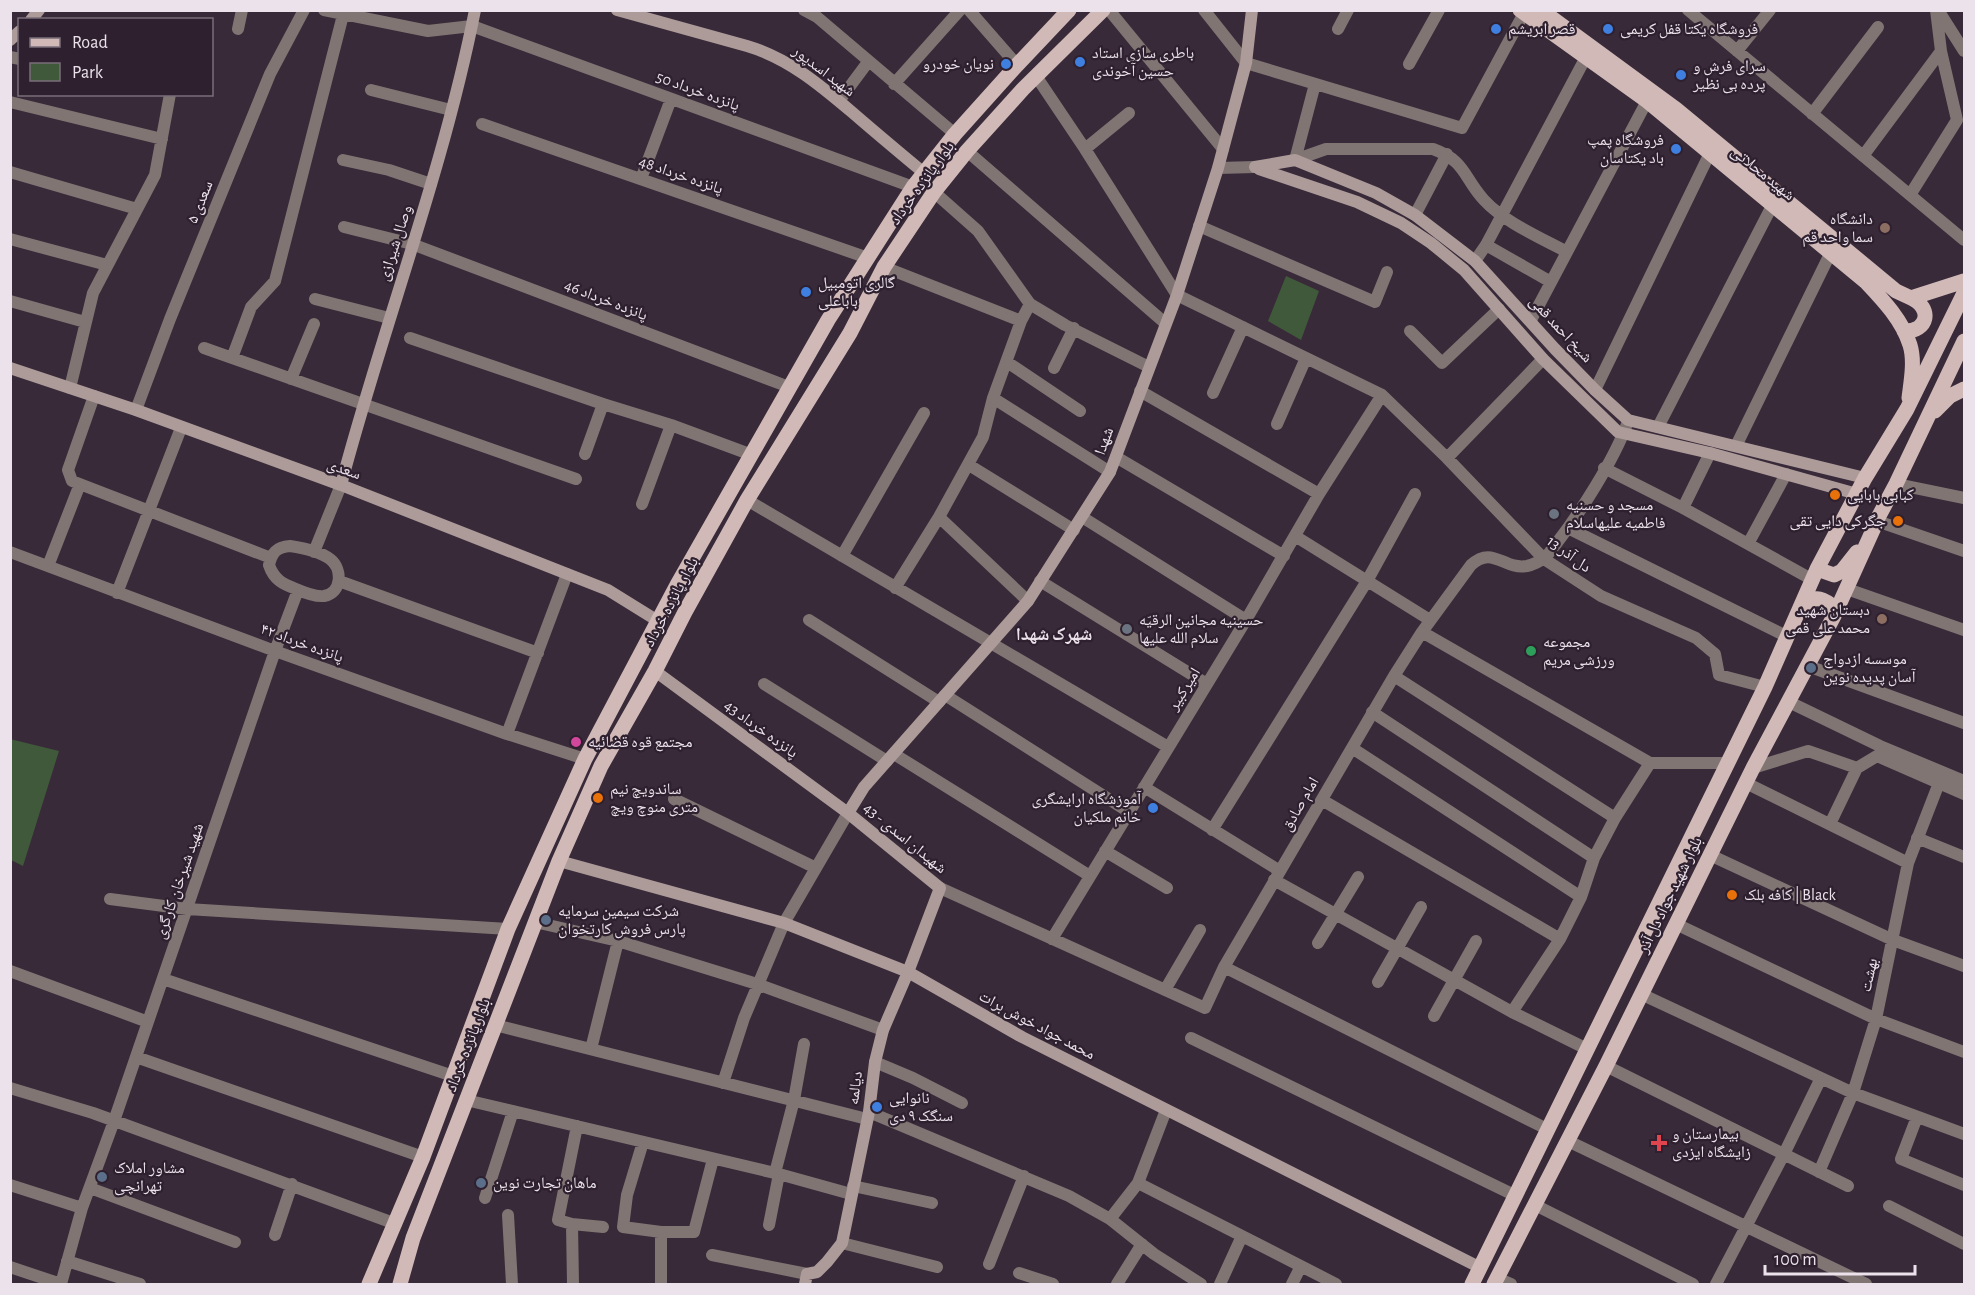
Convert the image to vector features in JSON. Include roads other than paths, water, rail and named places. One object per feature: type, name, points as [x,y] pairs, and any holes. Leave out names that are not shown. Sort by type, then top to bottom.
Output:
[{"type":"main road","name":"بلوار پانزده خرداد","points":[[369,1284],[423,1157],[508,929],[585,759],[658,621],[789,387],[913,187],[955,134],[1069,10]]},
{"type":"main road","name":"بلوار پانزده خرداد","points":[[400,1284],[413,1238],[559,861],[601,766],[655,671],[685,612],[747,500],[850,333],[884,267],[934,192],[967,151],[1036,76],[1103,10]]},
{"type":"main road","name":"شهید محلاتی","points":[[1541,10],[1676,109],[1874,274],[1896,291],[1911,298]]},
{"type":"main road","name":"شهید محلاتی","points":[[1522,12],[1647,101],[1873,289],[1904,331],[1910,346],[1912,368],[1907,410]]},
{"type":"main road","points":[[1911,298],[1965,281]]},
{"type":"main road","name":"بلوار شهید جواد دل آذر","points":[[1472,1284],[1765,687],[1815,574],[1865,478],[1907,410],[1965,293]]},
{"type":"main road","points":[[1904,331],[1913,332],[1921,327],[1925,319],[1924,310],[1919,302],[1911,298]]},
{"type":"main road","points":[[1815,574],[1834,575],[1842,571],[1877,521],[1965,341]]},
{"type":"main road","points":[[1926,419],[1950,396],[1965,389]]},
{"type":"main road","name":"بلوار شهید جواد دل آذر","points":[[1501,1282],[1535,1205],[1746,783],[1834,616],[1877,521]]},
{"type":"main road","points":[[1796,619],[1803,608],[1814,599],[1823,599],[1831,605],[1834,616]]},
{"type":"street","points":[[238,29],[243,10]]},
{"type":"street","name":"سعدی ۵","points":[[136,410],[170,319],[270,74],[304,10]]},
{"type":"street","points":[[324,10],[428,30],[472,26]]},
{"type":"street","name":"وصال شیرازی","points":[[341,485],[362,404],[431,184],[475,10]]},
{"type":"street","name":"شهید اسدپور","points":[[617,10],[768,52],[787,62],[839,101],[924,173]]},
{"type":"street","points":[[804,10],[817,17],[955,134]]},
{"type":"street","points":[[894,84],[960,10]]},
{"type":"street","points":[[969,10],[1017,65]]},
{"type":"street","points":[[1109,10],[1223,149]]},
{"type":"street","points":[[1204,10],[1246,63],[1462,128],[1522,12]]},
{"type":"street","name":"شهدا","points":[[848,813],[864,787],[1028,601],[1110,472],[1177,295],[1218,168],[1246,63],[1252,10]]},
{"type":"street","points":[[1338,29],[1348,10]]},
{"type":"street","points":[[1409,64],[1439,10]]},
{"type":"street","points":[[1688,10],[1965,240]]},
{"type":"street","points":[[1737,51],[1770,10]]},
{"type":"street","points":[[1937,10],[1965,51]]},
{"type":"street","points":[[1910,195],[1957,120],[1941,51],[1937,10]]},
{"type":"street","points":[[232,358],[251,307],[275,281],[343,15]]},
{"type":"street","name":"پانزده خرداد 50","points":[[472,26],[913,187]]},
{"type":"street","points":[[1812,114],[1878,27]]},
{"type":"street","points":[[1863,156],[1941,51]]},
{"type":"street","points":[[1475,261],[1586,57]]},
{"type":"street","points":[[839,101],[868,62]]},
{"type":"street","points":[[1036,76],[1177,295]]},
{"type":"street","points":[[1295,160],[1315,84]]},
{"type":"street","points":[[370,90],[451,110]]},
{"type":"street","points":[[70,388],[93,293],[155,175],[170,96]]},
{"type":"street","points":[[641,179],[671,99]]},
{"type":"street","points":[[1531,320],[1647,101]]},
{"type":"street","points":[[10,102],[162,139]]},
{"type":"street","points":[[1085,149],[1129,112]]},
{"type":"street","name":"پانزده خرداد 48","points":[[482,124],[868,258]]},
{"type":"street","points":[[1295,160],[1326,149],[1433,149],[1456,160],[1484,200],[1501,214],[1567,252]]},
{"type":"street","points":[[967,151],[1165,324]]},
{"type":"street","points":[[1594,390],[1710,153]]},
{"type":"street","points":[[1415,215],[1447,154]]},
{"type":"street","points":[[343,160],[389,170],[431,184]]},
{"type":"street","name":"شیخ احمد قمی","points":[[1218,168],[1255,167],[1295,160],[1376,193],[1415,215],[1475,261],[1594,390],[1628,420],[1865,478]]},
{"type":"street","name":"شیخ احمد قمی","points":[[1255,167],[1357,202],[1401,223],[1431,243],[1464,270],[1543,359],[1618,432],[1710,453],[1857,494]]},
{"type":"street","points":[[10,172],[137,209]]},
{"type":"street","points":[[934,192],[978,231],[1030,304],[1065,325],[1149,367]]},
{"type":"street","points":[[1658,427],[1773,204]]},
{"type":"street","points":[[1199,226],[1375,302],[1387,272]]},
{"type":"street","name":"پانزده خرداد 46","points":[[344,227],[412,244],[789,387]]},
{"type":"street","points":[[1431,243],[1438,232]]},
{"type":"street","points":[[10,239],[107,265]]},
{"type":"street","points":[[1486,244],[1551,282]]},
{"type":"street","points":[[1736,446],[1831,252]]},
{"type":"street","points":[[884,267],[1021,321]]},
{"type":"street","name":"دل آذر 13","points":[[1177,295],[1382,395],[1448,458],[1544,559],[1601,596],[1696,638],[1715,654],[1719,675],[1765,687]]},
{"type":"street","points":[[315,299],[389,318]]},
{"type":"street","points":[[10,301],[85,322]]},
{"type":"street","points":[[895,588],[939,517],[983,437],[993,398],[1021,321],[1030,304]]},
{"type":"street","points":[[1410,331],[1442,363],[1499,309]]},
{"type":"street","points":[[291,379],[314,324]]},
{"type":"street","points":[[1213,393],[1243,327]]},
{"type":"street","points":[[1054,368],[1074,328]]},
{"type":"street","points":[[410,338],[603,404],[672,425],[752,455]]},
{"type":"street","points":[[204,348],[576,479]]},
{"type":"street","points":[[1278,424],[1306,358]]},
{"type":"street","points":[[1448,458],[1543,359]]},
{"type":"street","points":[[1007,362],[1080,411]]},
{"type":"street","name":"سعدی","points":[[10,368],[136,410],[341,485],[608,590],[658,621]]},
{"type":"street","points":[[1140,391],[1319,494]]},
{"type":"street","name":"امیرکبیر","points":[[1052,939],[1246,620],[1319,494],[1382,395]]},
{"type":"street","points":[[94,396],[68,470],[76,482],[148,512],[271,558]]},
{"type":"street","points":[[993,398],[1110,472]]},
{"type":"street","points":[[585,454],[603,404]]},
{"type":"street","points":[[842,556],[924,413]]},
{"type":"street","points":[[1544,559],[1568,528],[1605,468],[1628,420]]},
{"type":"street","points":[[642,504],[672,425]]},
{"type":"street","points":[[117,592],[181,428]]},
{"type":"street","points":[[1683,508],[1710,453]]},
{"type":"street","points":[[1116,457],[1284,556]]},
{"type":"street","points":[[969,465],[1074,530]]},
{"type":"street","points":[[1605,468],[1748,544],[1815,574]]},
{"type":"street","points":[[1840,489],[1846,488],[1849,483],[1844,473]]},
{"type":"street","points":[[1748,544],[1786,474]]},
{"type":"street","points":[[48,566],[76,482]]},
{"type":"street","points":[[1896,484],[1965,498]]},
{"type":"street","points":[[314,552],[341,485]]},
{"type":"street","points":[[1212,830],[1367,581],[1415,494]]},
{"type":"street","points":[[747,500],[1168,747]]},
{"type":"street","points":[[939,517],[1028,601]]},
{"type":"street","points":[[1083,517],[1246,620]]},
{"type":"street","points":[[1877,521],[1965,551]]},
{"type":"street","points":[[1568,528],[1788,637]]},
{"type":"street","points":[[1295,536],[1430,620]]},
{"type":"street","points":[[280,547],[299,547],[314,552],[331,560],[340,573],[336,588],[321,597],[298,590],[276,579],[269,566],[274,551],[280,547]]},
{"type":"street","name":"پانزده خرداد ۴۲","points":[[10,552],[275,651],[507,734],[585,759]]},
{"type":"street","name":"امام صادق","points":[[1165,990],[1205,1008],[1224,966],[1372,712],[1430,620],[1471,565],[1479,557],[1487,556],[1511,565],[1527,566],[1544,559]]},
{"type":"street","points":[[507,734],[567,574]]},
{"type":"street","points":[[339,581],[538,653]]},
{"type":"street","points":[[1040,581],[1207,684]]},
{"type":"street","points":[[1847,589],[1965,630]]},
{"type":"street","name":"شهید شیرخان کارگری","points":[[61,1284],[82,1208],[298,590]]},
{"type":"street","points":[[809,620],[1129,812]]},
{"type":"street","points":[[1422,632],[1650,763],[1727,763]]},
{"type":"street","points":[[1808,666],[1965,723]]},
{"type":"street","name":"پانزده خرداد 43","points":[[655,671],[848,813]]},
{"type":"street","points":[[1394,676],[1615,818]]},
{"type":"street","points":[[764,684],[1090,876]]},
{"type":"street","points":[[1789,702],[1939,783],[1965,794]]},
{"type":"street","points":[[1372,712],[1594,858]]},
{"type":"street","points":[[1352,748],[1581,897]]},
{"type":"street","points":[[1754,768],[1808,751],[1857,768]]},
{"type":"street","points":[[1830,824],[1857,768],[1878,751]]},
{"type":"street","points":[[1878,751],[1965,781]]},
{"type":"street","points":[[1512,1012],[1560,939],[1581,897],[1594,858],[1615,818],[1650,763]]},
{"type":"street","points":[[1746,783],[1908,863]]},
{"type":"street","name":"بهشت","points":[[1819,1172],[1853,1093],[1876,1019],[1908,863],[1939,783]]},
{"type":"street","points":[[1144,787],[1212,830],[1335,914],[1512,1012],[1587,1049]]},
{"type":"street","points":[[674,800],[816,868]]},
{"type":"street","points":[[1322,800],[1560,939]]},
{"type":"street","points":[[723,1083],[744,1018],[784,923],[848,813]]},
{"type":"street","name":"شهیدان اسدی - 43","points":[[848,813],[940,888]]},
{"type":"street","points":[[1917,838],[1965,857]]},
{"type":"street","points":[[1105,851],[1167,888]]},
{"type":"street","points":[[1710,855],[1893,940],[1964,966]]},
{"type":"street","name":"محمد جواد خوش برات","points":[[559,861],[784,923],[908,972],[1022,1036],[1481,1268]]},
{"type":"street","points":[[1318,943],[1358,877]]},
{"type":"street","points":[[940,888],[1165,990],[1200,930]]},
{"type":"street","name":"دیالمه","points":[[806,1279],[828,1262],[842,1243],[868,1115],[874,1062],[883,1030],[940,888]]},
{"type":"street","points":[[110,899],[187,909],[508,929]]},
{"type":"street","points":[[1378,982],[1421,908]]},
{"type":"street","points":[[534,922],[618,941],[757,984],[883,1030]]},
{"type":"street","points":[[1676,924],[1876,1019],[1965,1052]]},
{"type":"street","points":[[591,1049],[618,941]]},
{"type":"street","points":[[1434,1016],[1476,941]]},
{"type":"street","points":[[1224,966],[1547,1129]]},
{"type":"street","points":[[10,971],[148,1022]]},
{"type":"street","points":[[163,979],[453,1076]]},
{"type":"street","points":[[1641,994],[1853,1093],[1965,1134]]},
{"type":"street","points":[[495,1025],[723,1083],[868,1115],[1069,1196],[1110,1219],[1201,1284]]},
{"type":"street","points":[[1191,1038],[1514,1195]]},
{"type":"street","points":[[769,1225],[777,1174],[804,1044]]},
{"type":"street","points":[[136,1057],[423,1157]]},
{"type":"street","points":[[874,1062],[913,1078],[962,1103]]},
{"type":"street","points":[[1606,1066],[1848,1186]]},
{"type":"street","points":[[1716,1284],[1821,1078]]},
{"type":"street","points":[[10,1088],[114,1121],[292,1184],[396,1224]]},
{"type":"street","points":[[466,1100],[777,1174],[852,1190],[932,1203]]},
{"type":"street","points":[[1110,1219],[1138,1183],[1166,1110]]},
{"type":"street","points":[[485,1198],[513,1111]]},
{"type":"street","points":[[1917,1117],[1901,1159],[1965,1185]]},
{"type":"street","points":[[577,1126],[558,1220],[572,1224],[603,1227]]},
{"type":"street","points":[[1568,1141],[1866,1284]]},
{"type":"street","points":[[643,1142],[627,1195],[623,1227],[661,1232],[694,1232],[713,1159]]},
{"type":"street","points":[[989,1264],[1024,1176]]},
{"type":"street","points":[[1138,1183],[1336,1284]]},
{"type":"street","points":[[275,1235],[292,1184]]},
{"type":"street","points":[[10,1185],[82,1208]]},
{"type":"street","points":[[90,1188],[235,1242]]},
{"type":"street","points":[[1535,1205],[1693,1284]]},
{"type":"street","points":[[1889,1206],[1965,1244]]},
{"type":"street","points":[[508,1215],[512,1284]]},
{"type":"street","points":[[572,1224],[573,1284]]},
{"type":"street","points":[[661,1232],[661,1284]]},
{"type":"street","points":[[1220,1284],[1242,1236]]},
{"type":"street","points":[[842,1243],[937,1267]]},
{"type":"street","points":[[1117,1284],[1142,1244]]},
{"type":"street","points":[[712,1255],[806,1279]]},
{"type":"street","points":[[67,1260],[140,1284]]},
{"type":"street","points":[[1292,1284],[1301,1266]]},
{"type":"street","points":[[10,1267],[61,1284]]},
{"type":"street","points":[[1019,1273],[1053,1284]]},
{"type":"place","name":"قصر ابریشم","points":[[1496,29]]},
{"type":"place","name":"فروشگاه یکتا قفل کریمی","points":[[1608,29]]},
{"type":"place","name":"باطری سازی استاد حسین آخوندی","points":[[1080,62]]},
{"type":"place","name":"نویان خودرو","points":[[1006,64]]},
{"type":"place","name":"سرای فرش و پرده بی نظیر","points":[[1681,75]]},
{"type":"place","name":"فروشگاه پمپ باد یکتاسان","points":[[1676,149]]},
{"type":"place","name":"دانشگاه سما واحد قم","points":[[1885,228]]},
{"type":"place","name":"گالری اتومبیل باباعلی","points":[[806,292]]},
{"type":"place","name":"کبابی بابایی","points":[[1835,495]]},
{"type":"place","name":"مسجد و حسنیه فاطمیه علیهاسلام","points":[[1554,514]]},
{"type":"place","name":"جگرکی دایی تقی","points":[[1898,521]]},
{"type":"place","name":"دبستان شهید محمد علی قمی","points":[[1882,619]]},
{"type":"place","name":"حسینیه مجانین الرقیّه سلام الله علیها","points":[[1127,629]]},
{"type":"place","name":"مجموعه ورزشی مریم","points":[[1531,651]]},
{"type":"place","name":"موسسه ازدواج آسان پدیده نوین","points":[[1811,668]]},
{"type":"place","name":"مجتمع قوه قضائیه","points":[[576,742]]},
{"type":"place","name":"ساندویچ نیم متری منوچ ویچ","points":[[598,798]]},
{"type":"place","name":"آموزشگاه ارایشگری خانم ملکیان","points":[[1153,808]]},
{"type":"place","name":"کافه بلک | Black","points":[[1732,895]]},
{"type":"place","name":"شرکت سیمین سرمایه پارس فروش کارتخوان","points":[[546,920]]},
{"type":"place","name":"نانوایی سنگک ۹ دی","points":[[877,1107]]},
{"type":"place","name":"بیمارستان و زایشگاه ایزدی","points":[[1659,1143]]},
{"type":"place","name":"مشاور املاک تهرانچی","points":[[102,1177]]},
{"type":"place","name":"ماهان تجارت نوین","points":[[481,1183]]},
{"type":"district","name":"شهرک شهدا","points":[[1054,635]]}]
